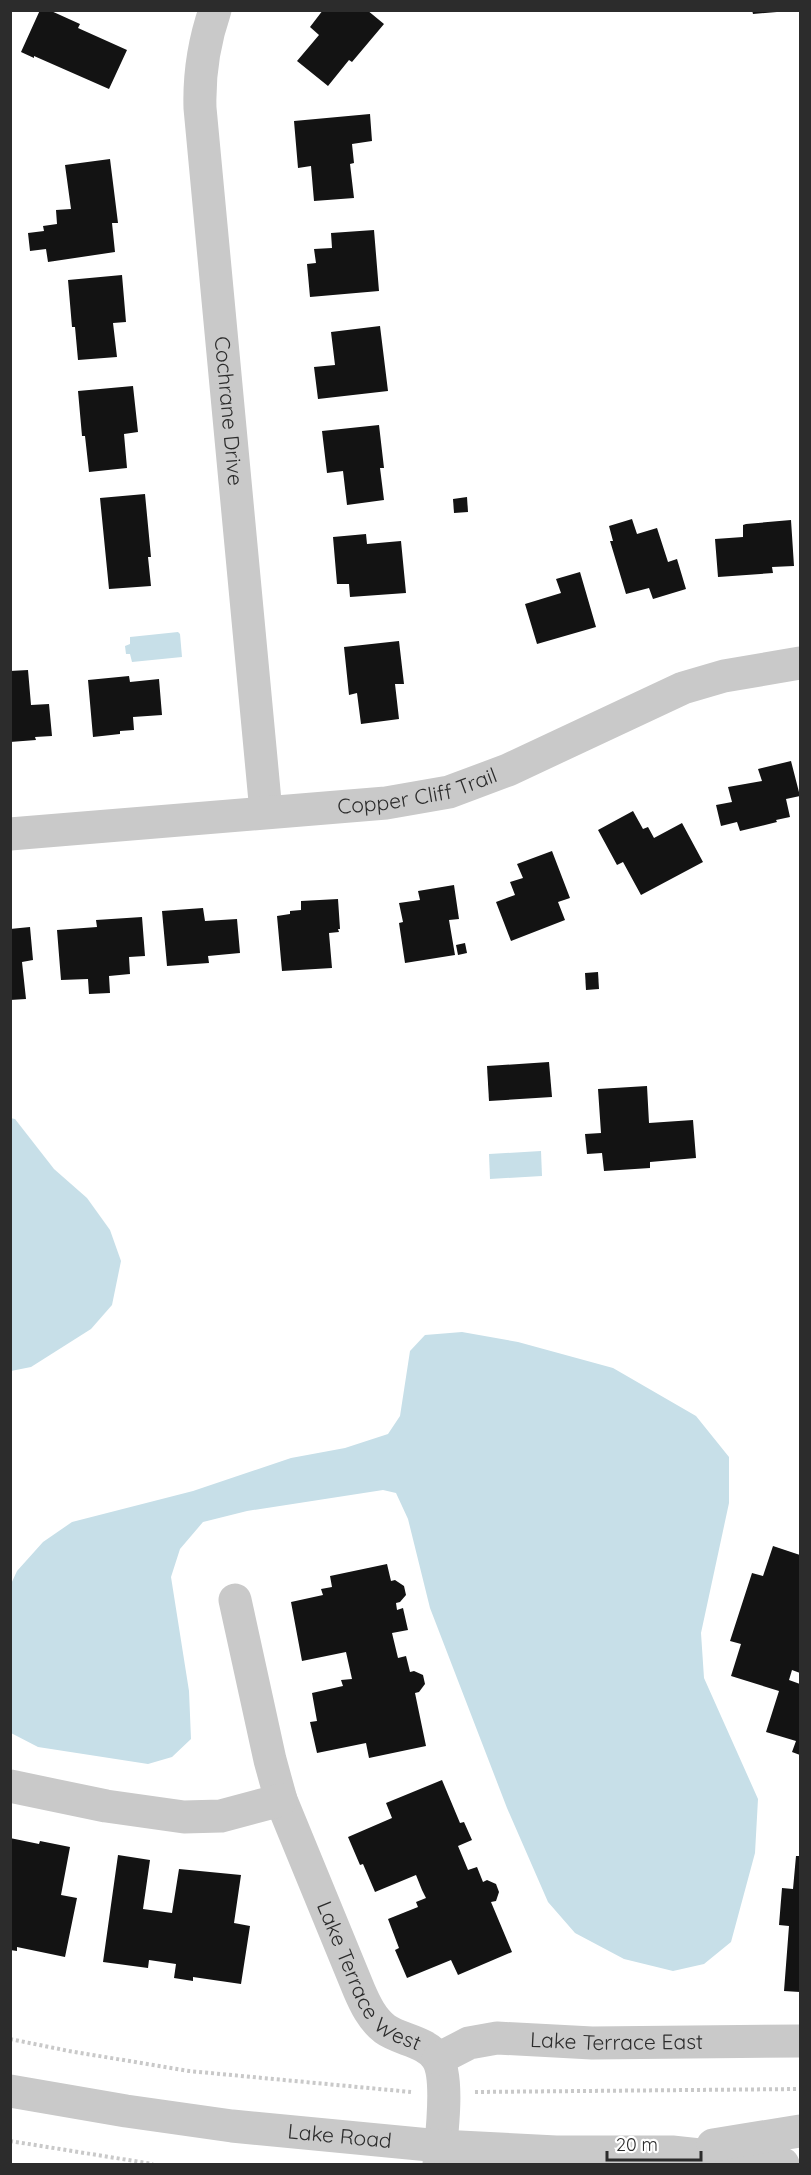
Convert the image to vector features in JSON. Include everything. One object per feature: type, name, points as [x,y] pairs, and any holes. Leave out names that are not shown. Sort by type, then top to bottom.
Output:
[{"type":"street","name":"Cochrane Drive","points":[[215,10],[201,72],[201,117],[266,812]]},
{"type":"street","name":"Copper Cliff Trail","points":[[10,834],[404,801],[463,788],[508,770],[683,688],[733,674],[801,663]]},
{"type":"street","name":"Lake Terrace West","points":[[235,1600],[281,1800],[359,1990],[369,2009],[385,2029],[430,2051],[438,2059],[444,2082],[439,2155]]},
{"type":"street","points":[[10,1786],[106,1806],[184,1817],[220,1816],[281,1800]]},
{"type":"street","name":"Lake Terrace East","points":[[438,2059],[469,2043],[497,2038],[592,2043],[801,2041]]},
{"type":"street","name":"Lake Road","points":[[10,2091],[126,2111],[439,2155],[672,2152],[783,2164]]},
{"type":"street","name":"Lake Road","points":[[672,2152],[801,2131]]},
{"type":"path","points":[[10,2039],[189,2071],[413,2093]]},
{"type":"path","points":[[471,2092],[801,2089]]},
{"type":"path","points":[[10,2141],[153,2164]]},
{"type":"water","points":[[178,632],[182,657],[132,662],[130,654],[126,654],[125,646],[130,644],[130,637]]},
{"type":"water","points":[[10,1118],[15,1119],[54,1169],[87,1198],[110,1230],[121,1261],[112,1305],[91,1329],[31,1367],[11,1371]]},
{"type":"water","points":[[541,1151],[542,1176],[490,1179],[489,1154]]},
{"type":"water","points":[[462,1332],[518,1342],[613,1368],[696,1416],[729,1457],[729,1503],[701,1633],[704,1678],[758,1799],[755,1853],[731,1942],[704,1964],[673,1971],[624,1959],[575,1933],[548,1902],[507,1808],[430,1608],[408,1519],[396,1493],[383,1490],[247,1511],[203,1522],[180,1549],[171,1577],[189,1691],[191,1739],[172,1757],[148,1764],[38,1747],[11,1733],[11,1584],[17,1571],[43,1542],[72,1522],[193,1491],[291,1458],[345,1448],[388,1434],[400,1416],[410,1351],[425,1335]]},
{"type":"building","points":[[40,10],[49,10],[80,24],[78,28],[127,50],[109,89],[21,52]]},
{"type":"building","points":[[323,10],[367,10],[384,24],[352,62],[349,60],[328,86],[297,61],[319,35],[310,27]]},
{"type":"building","points":[[752,10],[777,10],[777,12],[753,14]]},
{"type":"building","points":[[370,114],[372,141],[352,144],[354,163],[350,164],[354,198],[314,201],[311,166],[298,168],[294,121]]},
{"type":"building","points":[[110,159],[118,223],[112,223],[115,252],[48,262],[46,249],[30,251],[28,233],[44,231],[43,226],[57,224],[56,210],[71,209],[65,165]]},
{"type":"building","points":[[374,230],[379,291],[310,297],[307,264],[316,263],[314,249],[332,248],[331,233]]},
{"type":"building","points":[[122,275],[126,322],[113,323],[117,357],[78,360],[75,327],[72,327],[68,280]]},
{"type":"building","points":[[380,326],[388,391],[318,399],[314,367],[335,365],[331,332]]},
{"type":"building","points":[[133,386],[138,432],[124,434],[127,468],[89,472],[85,436],[82,436],[78,391]]},
{"type":"building","points":[[379,425],[384,468],[380,468],[384,500],[347,505],[343,471],[327,473],[322,431]]},
{"type":"building","points":[[145,494],[151,557],[148,557],[151,586],[109,589],[100,498]]},
{"type":"building","points":[[467,497],[468,512],[454,513],[453,499]]},
{"type":"building","points":[[632,519],[637,534],[657,528],[668,562],[677,559],[686,589],[653,599],[649,588],[626,594],[610,541],[613,541],[609,526]]},
{"type":"building","points":[[791,520],[794,566],[772,567],[773,573],[718,577],[715,539],[743,537],[743,525],[746,524]]},
{"type":"building","points":[[366,534],[367,544],[401,541],[406,593],[350,597],[349,584],[337,584],[333,537]]},
{"type":"building","points":[[580,572],[596,627],[537,644],[525,604],[561,593],[556,579]]},
{"type":"building","points":[[399,641],[404,684],[395,684],[399,719],[361,724],[357,693],[349,695],[344,647]]},
{"type":"building","points":[[28,670],[31,705],[49,704],[52,736],[10,742],[10,671]]},
{"type":"building","points":[[129,676],[130,682],[159,679],[162,715],[133,717],[134,730],[93,737],[88,680]]},
{"type":"building","points":[[791,761],[800,796],[786,799],[790,817],[740,831],[737,822],[721,826],[716,805],[732,802],[728,787],[762,781],[758,769]]},
{"type":"building","points":[[633,811],[643,829],[648,827],[654,838],[682,823],[703,862],[641,895],[623,862],[617,865],[598,830]]},
{"type":"building","points":[[552,851],[570,898],[558,902],[565,920],[511,941],[496,902],[515,895],[510,882],[523,878],[517,864]]},
{"type":"building","points":[[454,885],[459,919],[449,920],[455,955],[405,963],[399,923],[403,922],[399,903],[420,900],[418,891]]},
{"type":"building","points":[[338,899],[340,929],[338,929],[339,932],[329,933],[332,968],[282,971],[277,916],[301,910],[301,901]]},
{"type":"building","points":[[203,908],[205,921],[237,919],[240,953],[208,956],[209,963],[167,966],[162,911]]},
{"type":"building","points":[[142,917],[145,956],[129,957],[130,974],[109,976],[110,993],[89,994],[88,979],[61,980],[57,930],[97,927],[96,920]]},
{"type":"building","points":[[30,927],[33,960],[22,962],[26,999],[10,1000],[10,929]]},
{"type":"building","points":[[465,943],[467,953],[458,955],[456,945]]},
{"type":"building","points":[[598,972],[599,989],[586,990],[585,973]]},
{"type":"building","points":[[549,1062],[552,1097],[489,1101],[487,1066]]},
{"type":"building","points":[[647,1086],[649,1123],[693,1120],[696,1158],[650,1162],[650,1168],[604,1171],[602,1153],[587,1154],[585,1134],[601,1133],[598,1089]]},
{"type":"building","points":[[773,1546],[800,1555],[800,1673],[792,1670],[789,1680],[800,1684],[800,1755],[792,1752],[796,1741],[766,1732],[779,1691],[731,1676],[741,1644],[730,1641],[752,1573],[763,1576]]},
{"type":"building","points":[[387,1564],[391,1581],[395,1580],[404,1586],[406,1595],[396,1603],[397,1610],[403,1608],[408,1630],[392,1633],[398,1658],[406,1656],[410,1672],[414,1671],[423,1675],[425,1684],[419,1692],[415,1693],[426,1746],[369,1758],[366,1743],[317,1753],[310,1722],[317,1721],[312,1693],[343,1686],[341,1680],[352,1679],[346,1652],[302,1661],[291,1602],[323,1595],[321,1589],[332,1587],[330,1576]]},
{"type":"building","points":[[442,1780],[460,1823],[464,1822],[472,1840],[458,1846],[468,1870],[477,1867],[483,1882],[487,1880],[496,1884],[499,1892],[496,1901],[491,1902],[512,1952],[458,1975],[451,1960],[407,1978],[395,1950],[399,1948],[388,1919],[418,1907],[416,1902],[426,1898],[416,1875],[375,1892],[348,1837],[392,1818],[386,1803]]},
{"type":"building","points":[[10,1838],[70,1847],[61,1895],[77,1898],[65,1957],[17,1947],[17,1951],[10,1950]]},
{"type":"building","points":[[118,1855],[150,1860],[143,1909],[172,1913],[179,1869],[241,1875],[234,1923],[250,1926],[241,1984],[193,1977],[193,1981],[174,1978],[176,1964],[149,1960],[148,1968],[103,1962]]},
{"type":"building","points":[[796,1856],[800,1856],[800,1992],[784,1991],[789,1926],[779,1925],[782,1888],[793,1889]]}]
